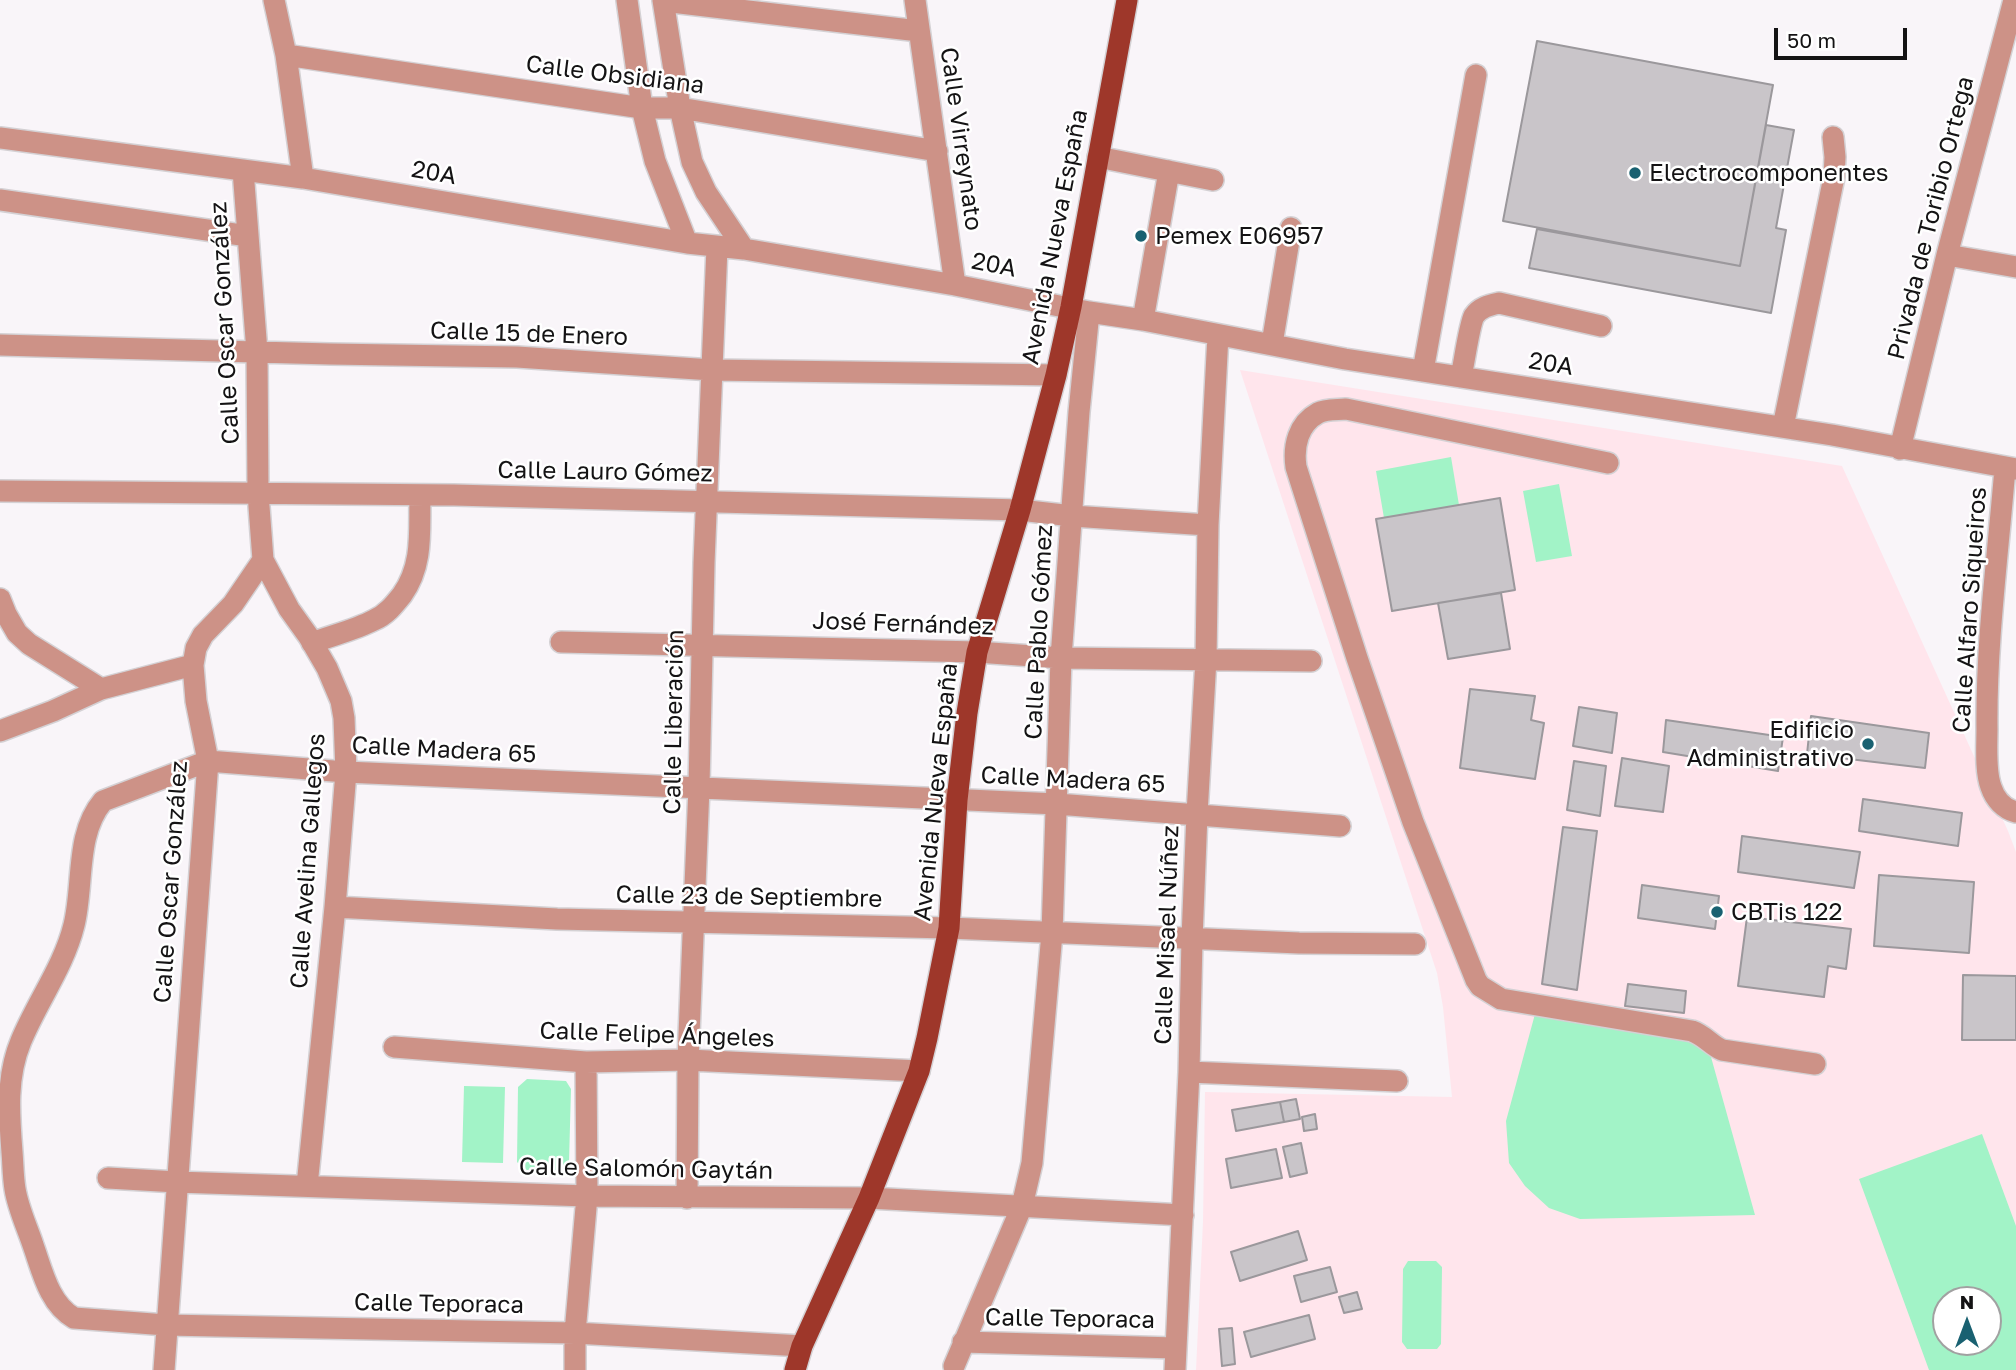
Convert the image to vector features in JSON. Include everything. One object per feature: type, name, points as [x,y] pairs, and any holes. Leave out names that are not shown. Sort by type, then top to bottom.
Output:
[{"type":"main road","name":"Avenida Nueva España","points":[[794,1370],[802,1346],[869,1198],[919,1071],[928,1038],[949,928],[957,800],[977,652],[1020,510],[1056,375],[1080,310],[1098,157],[1127,0]]},
{"type":"street","points":[[274,0],[286,55],[303,178]]},
{"type":"street","points":[[627,0],[642,107],[655,161],[687,243]]},
{"type":"street","points":[[744,249],[706,192],[692,162],[680,108],[663,0],[919,31]]},
{"type":"street","name":"Calle Virreynato","points":[[915,0],[955,285]]},
{"type":"street","name":"Privada de Toribio Ortega","points":[[1900,449],[1947,255],[2014,0]]},
{"type":"street","name":"Calle Obsidiana","points":[[286,55],[642,107],[680,108],[937,151]]},
{"type":"street","points":[[1423,371],[1476,75]]},
{"type":"street","points":[[1783,428],[1834,177],[1833,137]]},
{"type":"street","name":"20A","points":[[0,138],[303,178],[687,243],[744,249],[955,285],[1345,359],[1783,428],[2011,469]]},
{"type":"street","points":[[1098,157],[1213,180]]},
{"type":"street","name":"Calle Oscar González","points":[[163,1370],[208,761],[196,701],[193,665],[196,648],[203,635],[233,604],[263,561],[258,493],[257,352],[243,170]]},
{"type":"street","points":[[1143,320],[1169,171]]},
{"type":"street","points":[[0,200],[248,236]]},
{"type":"street","points":[[1272,344],[1291,228]]},
{"type":"street","name":"Calle Liberación","points":[[687,1198],[688,1060],[717,247]]},
{"type":"street","points":[[1947,255],[2016,267]]},
{"type":"street","points":[[1461,377],[1474,317],[1489,305],[1499,303],[1601,326]]},
{"type":"street","name":"Calle Pablo Gómez","points":[[1022,1206],[1032,1163],[1052,933],[1061,658],[1079,412],[1080,310]]},
{"type":"street","name":"Calle Misael Núñez","points":[[1175,1370],[1189,1072],[1197,814],[1206,659],[1208,525],[1218,335]]},
{"type":"street","name":"Calle 15 de Enero","points":[[0,345],[517,357],[712,370],[1056,375]]},
{"type":"street","points":[[1608,463],[1346,409],[1318,413],[1304,425],[1296,440],[1294,454],[1357,658],[1413,822],[1480,986],[1502,999],[1692,1031],[1722,1050],[1815,1064]]},
{"type":"street","name":"Calle Alfaro Siqueiros","points":[[2006,794],[1989,780],[1986,692],[2011,469]]},
{"type":"street","name":"Calle Lauro Gómez","points":[[0,491],[707,501],[1020,510],[1208,525]]},
{"type":"street","points":[[312,643],[372,622],[394,605],[416,570],[421,495]]},
{"type":"street","name":"Calle Avelina Gallegos","points":[[263,561],[289,609],[327,668],[341,701],[344,718],[346,772],[307,1186]]},
{"type":"street","points":[[0,599],[17,633],[29,644],[101,689]]},
{"type":"street","name":"José Fernández","points":[[561,642],[977,652],[1061,658],[1311,661]]},
{"type":"street","points":[[0,731],[101,689],[193,665]]},
{"type":"street","name":"Calle Madera 65","points":[[74,1318],[67,1314],[52,1295],[7,1187],[10,1077],[20,1043],[64,954],[74,925],[87,832],[94,813],[103,802],[208,761],[346,772],[1057,804],[1340,825]]},
{"type":"street","points":[[2006,794],[2002,806],[2016,812]]},
{"type":"street","name":"Calle 23 de Septiembre","points":[[335,908],[557,919],[949,928],[1299,943],[1415,944]]},
{"type":"street","name":"Calle Felipe Ángeles","points":[[394,1047],[586,1062],[688,1060],[919,1071]]},
{"type":"street","points":[[575,1370],[575,1334],[587,1196],[586,1062]]},
{"type":"street","points":[[1189,1072],[1396,1081]]},
{"type":"street","name":"Calle Salomón Gaytán","points":[[108,1178],[587,1196],[869,1198],[1183,1215]]},
{"type":"street","name":"Calle Teporaca","points":[[954,1366],[1022,1206]]},
{"type":"street","name":"Calle Teporaca","points":[[74,1318],[166,1325],[575,1334],[802,1346]]},
{"type":"street","name":"Calle Teporaca","points":[[963,1342],[1175,1348]]},
{"type":"shaded area","name":"CBTis 122","points":[[1240,370],[1842,466],[2016,852],[2016,1370],[1196,1370],[1203,1222],[1205,1092],[1452,1097],[1437,973]]},
{"type":"green space","points":[[1451,457],[1459,505],[1384,518],[1376,471]]},
{"type":"green space","points":[[1559,484],[1572,556],[1536,562],[1523,491]]},
{"type":"green space","points":[[1535,1014],[1706,1039],[1755,1215],[1580,1219],[1549,1208],[1525,1186],[1509,1163],[1506,1121]]},
{"type":"green space","points":[[527,1079],[566,1081],[571,1089],[569,1162],[563,1170],[525,1170],[517,1162],[518,1087]]},
{"type":"green space","points":[[464,1086],[505,1087],[503,1163],[462,1162]]},
{"type":"green space","points":[[1982,1134],[2016,1226],[2016,1370],[1929,1370],[1859,1179]]},
{"type":"green space","points":[[1408,1261],[1436,1261],[1442,1267],[1441,1344],[1437,1349],[1407,1349],[1402,1342],[1403,1269]]},
{"type":"building","name":"Electrocomponentes","points":[[1537,41],[1773,85],[1740,266],[1503,221]]},
{"type":"building","points":[[1766,125],[1794,130],[1776,228],[1786,230],[1771,313],[1529,268],[1537,229],[1740,266]]},
{"type":"building","points":[[1500,498],[1515,590],[1392,611],[1376,519]]},
{"type":"building","points":[[1501,593],[1510,649],[1448,659],[1438,603]]},
{"type":"building","points":[[1470,689],[1535,696],[1531,720],[1544,723],[1535,779],[1460,768]]},
{"type":"building","points":[[1579,707],[1617,713],[1612,753],[1573,746]]},
{"type":"building","name":"Edificio Administrativo","points":[[1811,716],[1929,733],[1925,768],[1807,754]]},
{"type":"building","points":[[1666,720],[1783,737],[1778,771],[1663,752]]},
{"type":"building","points":[[1622,758],[1669,766],[1663,812],[1615,806]]},
{"type":"building","points":[[1574,761],[1606,766],[1600,816],[1567,810]]},
{"type":"building","points":[[1863,799],[1962,813],[1958,846],[1859,831]]},
{"type":"building","points":[[1563,827],[1597,831],[1577,990],[1542,984]]},
{"type":"building","points":[[1742,836],[1860,852],[1854,888],[1738,872]]},
{"type":"building","points":[[1879,875],[1974,882],[1969,953],[1874,946]]},
{"type":"building","points":[[1642,885],[1719,896],[1715,929],[1638,918]]},
{"type":"building","points":[[1747,917],[1851,929],[1846,969],[1828,966],[1824,997],[1738,986]]},
{"type":"building","points":[[1963,975],[2016,976],[2016,1040],[1962,1040]]},
{"type":"building","points":[[1628,984],[1686,991],[1684,1013],[1625,1006]]},
{"type":"building","points":[[1296,1099],[1300,1119],[1284,1122],[1280,1102]]},
{"type":"building","points":[[1280,1102],[1284,1122],[1236,1131],[1232,1110]]},
{"type":"building","points":[[1315,1114],[1317,1129],[1304,1131],[1302,1117]]},
{"type":"building","points":[[1301,1143],[1307,1173],[1290,1177],[1283,1147]]},
{"type":"building","points":[[1276,1149],[1282,1178],[1231,1188],[1226,1159]]},
{"type":"building","points":[[1298,1231],[1307,1260],[1240,1281],[1231,1252]]},
{"type":"building","points":[[1330,1267],[1337,1292],[1301,1302],[1294,1276]]},
{"type":"building","points":[[1357,1292],[1362,1309],[1344,1313],[1339,1297]]},
{"type":"building","points":[[1309,1315],[1315,1339],[1251,1357],[1244,1332]]},
{"type":"building","points":[[1232,1328],[1235,1364],[1222,1366],[1219,1329]]},
{"type":"place","name":"Electrocomponentes","points":[[1635,173]]},
{"type":"place","name":"Pemex E06957","points":[[1141,236]]},
{"type":"place","name":"Edificio Administrativo","points":[[1868,744]]},
{"type":"place","name":"CBTis 122","points":[[1717,912]]}]
